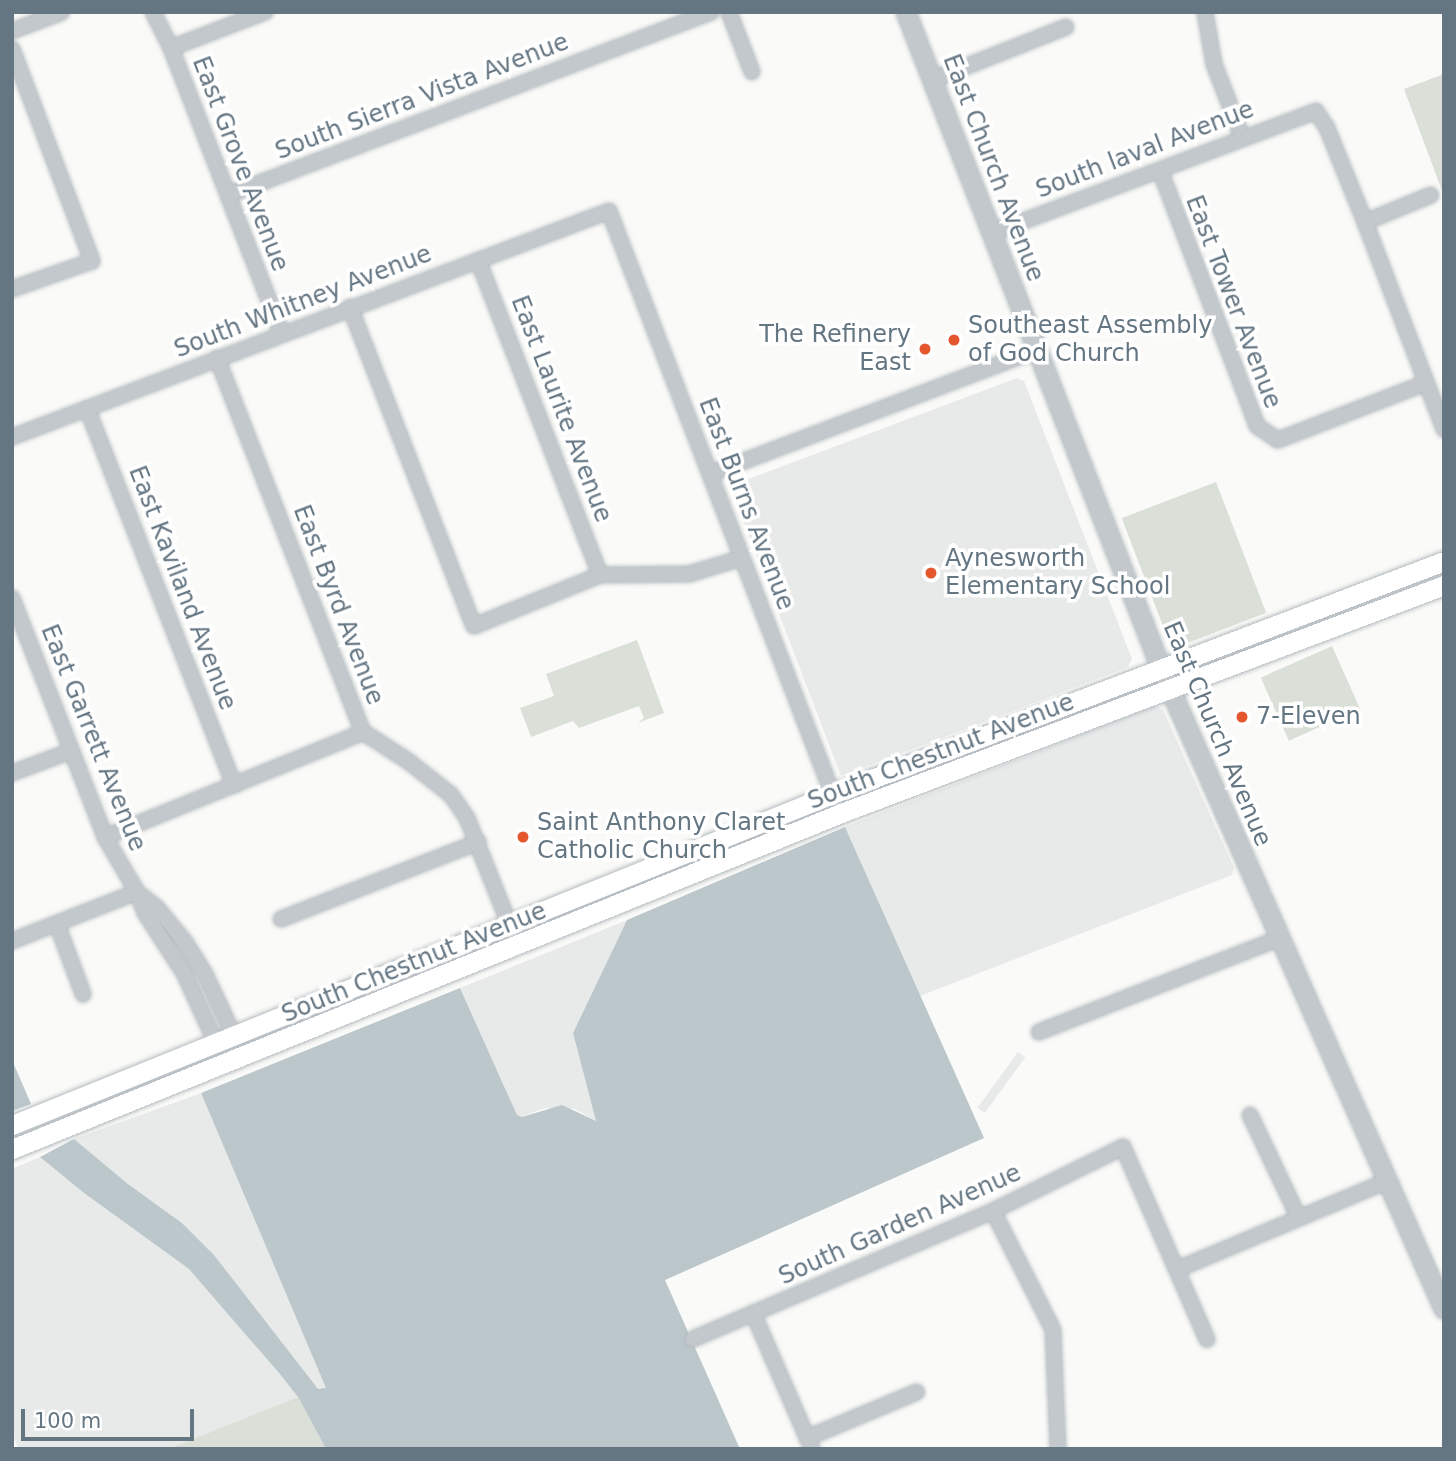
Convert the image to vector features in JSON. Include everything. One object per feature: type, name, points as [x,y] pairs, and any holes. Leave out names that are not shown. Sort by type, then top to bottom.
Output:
[{"type":"main road","name":"South Chestnut Avenue","points":[[12,1125],[832,794],[1444,561]]},
{"type":"main road","name":"South Chestnut Avenue","points":[[12,1149],[841,813],[1444,585]]},
{"type":"street","points":[[12,31],[62,12]]},
{"type":"street","name":"East Grove Avenue","points":[[153,12],[171,48],[282,334]]},
{"type":"street","points":[[171,48],[265,12]]},
{"type":"street","name":"South Sierra Vista Avenue","points":[[228,195],[711,12]]},
{"type":"street","points":[[729,12],[752,72]]},
{"type":"street","name":"East Church Avenue","points":[[906,12],[1161,668],[1278,939],[1444,1308]]},
{"type":"street","points":[[1205,12],[1214,64],[1242,137]]},
{"type":"street","points":[[932,80],[1066,27]]},
{"type":"street","points":[[12,49],[92,261],[12,289]]},
{"type":"street","name":"South laval Avenue","points":[[992,233],[1316,111],[1327,128],[1365,222]]},
{"type":"street","name":"East Tower Avenue","points":[[1160,170],[1257,426],[1278,440],[1426,383]]},
{"type":"street","points":[[1431,195],[1365,222],[1444,429]]},
{"type":"street","name":"South Whitney Avenue","points":[[12,437],[609,211]]},
{"type":"street","name":"East Burns Avenue","points":[[609,211],[841,813]]},
{"type":"street","name":"East Laurite Avenue","points":[[478,260],[600,575]]},
{"type":"street","points":[[350,307],[474,626],[600,575],[689,574],[741,558]]},
{"type":"street","points":[[710,474],[1037,350]]},
{"type":"street","name":"East Byrd Avenue","points":[[216,358],[363,732],[408,761],[451,795],[467,818],[478,842],[517,944]]},
{"type":"street","name":"East Kaviland Avenue","points":[[87,408],[234,785]]},
{"type":"street","name":"East Garrett Avenue","points":[[12,598],[105,836],[137,892],[157,908],[185,942],[204,972],[225,1039]]},
{"type":"street","points":[[105,836],[363,732]]},
{"type":"street","points":[[12,773],[71,751]]},
{"type":"street","points":[[281,919],[478,842]]},
{"type":"street","points":[[12,941],[137,892]]},
{"type":"street","points":[[57,924],[83,994]]},
{"type":"street","points":[[1039,1032],[1278,939]]},
{"type":"street","points":[[1250,1115],[1298,1218]]},
{"type":"street","name":"South Garden Avenue","points":[[693,1339],[993,1212],[1122,1147],[1178,1269]]},
{"type":"street","points":[[1207,1339],[1178,1269],[1387,1181]]},
{"type":"street","points":[[993,1212],[1053,1330],[1058,1449]]},
{"type":"street","points":[[753,1313],[810,1444],[916,1392]]},
{"type":"shaded area","points":[[1444,74],[1444,196],[1404,89]]},
{"type":"shaded area","name":"Aynesworth Elementary School","points":[[1017,378],[1024,381],[1132,659],[1128,667],[841,776],[730,486]]},
{"type":"shaded area","points":[[1216,482],[1266,613],[1172,649],[1122,518]]},
{"type":"shaded area","points":[[637,640],[664,713],[638,723],[644,718],[639,706],[579,728],[573,721],[531,737],[520,708],[554,696],[546,674]]},
{"type":"shaded area","points":[[1332,646],[1360,709],[1289,741],[1261,678]]},
{"type":"shaded area","points":[[1155,706],[1163,710],[1234,868],[1232,875],[920,996],[845,827]]},
{"type":"shaded area","points":[[845,827],[984,1138],[665,1280],[740,1449],[326,1449],[298,1397],[189,1269],[84,1193],[40,1157],[74,1139],[128,1184],[182,1223],[214,1255],[318,1389],[326,1388],[201,1093],[460,988],[517,1115],[522,1117],[562,1105],[596,1121],[573,1033],[627,920]]},
{"type":"shaded area","points":[[627,920],[573,1033],[596,1121],[575,1109],[545,1108],[521,1117],[517,1115],[460,988]]},
{"type":"shaded area","points":[[1018,1052],[1025,1057],[985,1113],[977,1108]]},
{"type":"shaded area","points":[[12,1060],[31,1104],[12,1111]]},
{"type":"shaded area","points":[[201,1093],[327,1388],[318,1390],[214,1255],[182,1223],[128,1184],[74,1139]]},
{"type":"shaded area","points":[[40,1157],[84,1193],[189,1269],[228,1310],[298,1397],[168,1449],[19,1449],[12,1434],[12,1169]]},
{"type":"shaded area","points":[[298,1397],[326,1449],[168,1449]]},
{"type":"place","name":"Southeast Assembly of God Church","points":[[954,340]]},
{"type":"place","name":"The Refinery East","points":[[925,349]]},
{"type":"place","name":"Aynesworth Elementary School","points":[[931,573]]},
{"type":"place","name":"7-Eleven","points":[[1242,717]]},
{"type":"place","name":"Saint Anthony Claret Catholic Church","points":[[523,837]]}]
